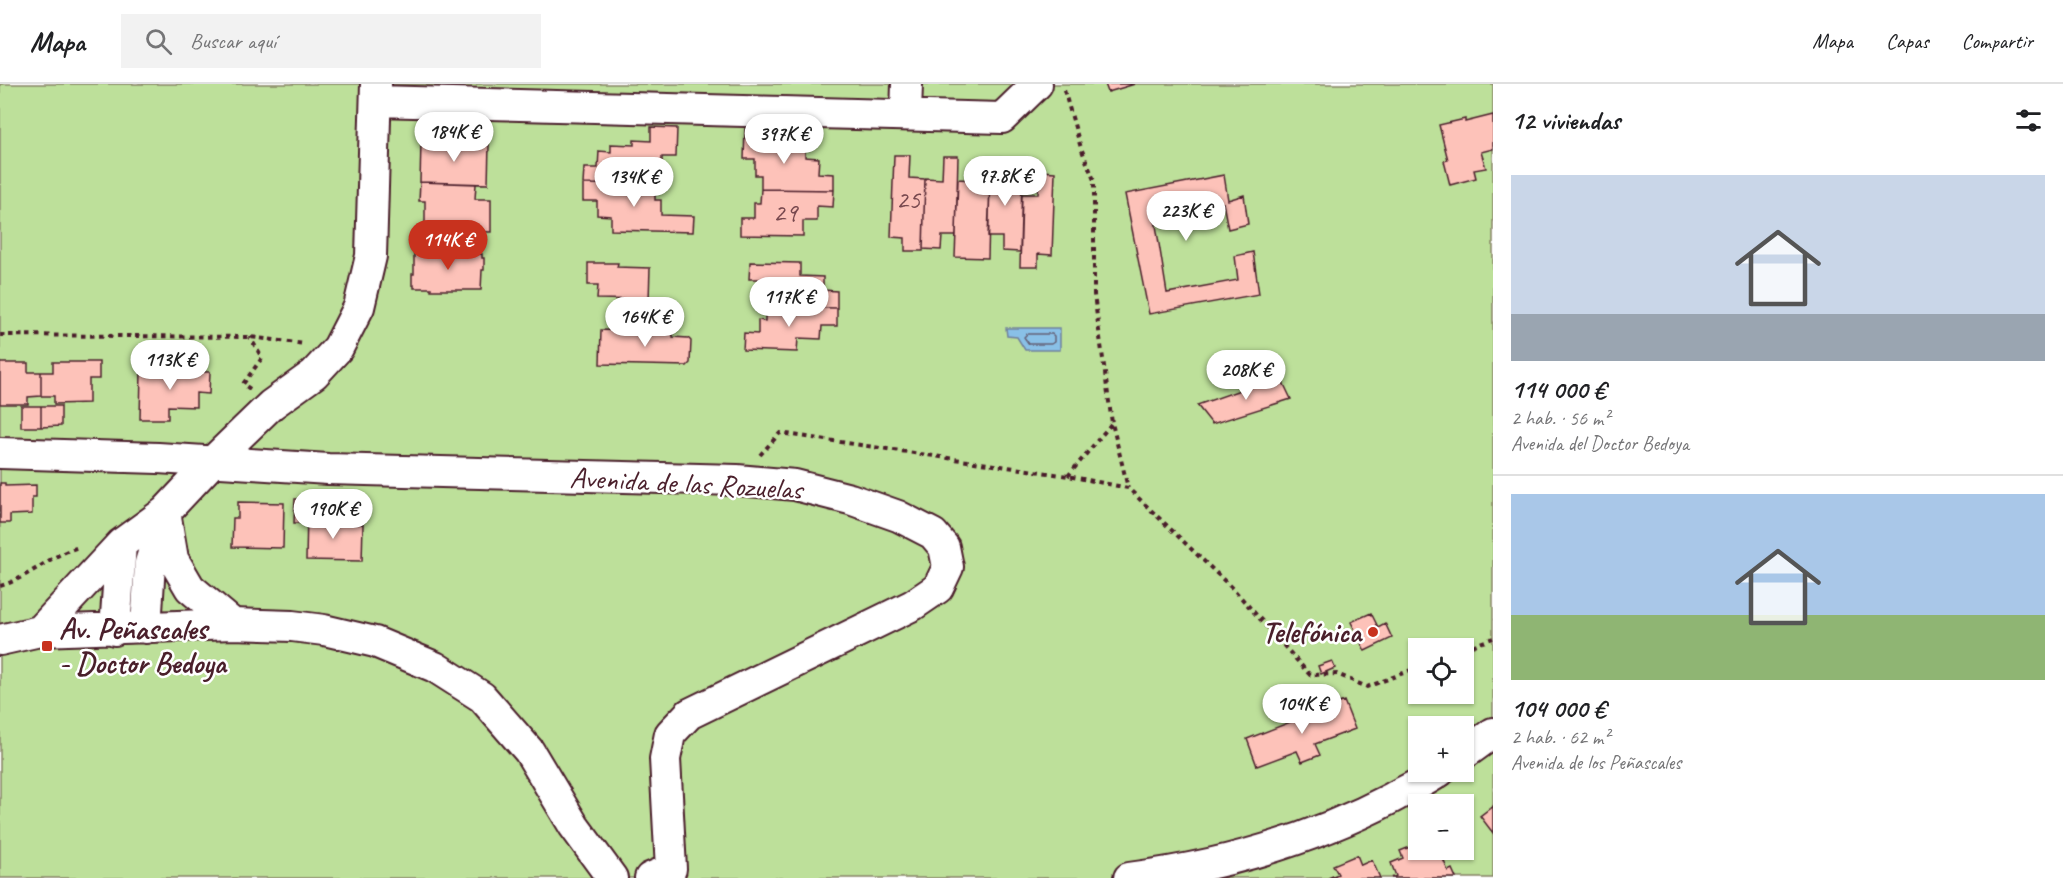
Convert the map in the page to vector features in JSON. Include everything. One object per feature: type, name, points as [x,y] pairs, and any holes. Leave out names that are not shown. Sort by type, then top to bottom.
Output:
[{"type":"street","points":[[906,114],[907,84]]},
{"type":"street","points":[[40,632],[121,544],[165,512],[271,405],[314,374],[338,348],[359,307],[371,256],[376,92],[1002,118],[1037,84]]},
{"type":"street","name":"Avenida de las Rozuelas","points":[[0,453],[158,458],[328,469],[737,480],[795,485],[850,499],[898,516],[933,534],[944,547],[948,567],[938,588],[913,604],[689,714],[670,734],[665,759],[664,875]]},
{"type":"street","points":[[165,512],[173,559],[190,588],[233,624]]},
{"type":"street","points":[[146,628],[150,563],[165,512]]},
{"type":"street","points":[[116,630],[121,544]]},
{"type":"street","points":[[0,640],[40,632],[233,624],[292,626],[324,630],[375,642],[435,667],[482,697],[529,751],[574,826],[613,878]]},
{"type":"street","points":[[1474,747],[1493,733]]},
{"type":"street","points":[[1129,878],[1174,872],[1266,851],[1359,815],[1420,782]]},
{"type":"path","points":[[1062,84],[1081,148],[1094,180],[1094,295],[1112,423],[1128,488],[1236,592],[1310,675],[1337,674],[1367,687],[1408,671]]},
{"type":"path","points":[[0,335],[250,337],[338,348]]},
{"type":"path","points":[[250,337],[262,358],[243,384],[271,405]]},
{"type":"path","points":[[1068,476],[1112,423]]},
{"type":"path","points":[[737,480],[780,433],[1068,476],[1128,488]]},
{"type":"path","points":[[1474,645],[1493,638]]},
{"type":"green space","points":[[0,84],[1493,84],[1493,878],[0,878]]},
{"type":"water","points":[[1006,328],[1060,328],[1060,350],[1025,350],[1017,337],[1007,336]]},
{"type":"building","points":[[1105,84],[1135,84],[1108,92]]},
{"type":"building","points":[[1493,115],[1493,149],[1481,152],[1486,168],[1474,170],[1476,178],[1450,185],[1444,161],[1448,160],[1439,125]]},
{"type":"building","points":[[651,127],[677,128],[676,157],[662,157],[662,172],[655,172],[655,185],[583,184],[584,168],[598,168],[599,151],[611,152],[611,144],[634,145],[634,140],[651,141]]},
{"type":"building","points":[[745,129],[769,130],[769,142],[786,142],[785,149],[805,150],[805,157],[819,158],[818,173],[834,174],[834,190],[761,189],[761,175],[755,175],[755,159],[744,159]]},
{"type":"building","points":[[421,142],[489,144],[488,184],[420,182]]},
{"type":"building","points":[[894,155],[910,155],[909,178],[925,179],[923,251],[905,251],[905,238],[891,237]]},
{"type":"building","points":[[943,156],[958,156],[956,236],[942,236],[941,250],[923,249],[925,178],[942,179]]},
{"type":"building","points":[[991,157],[1006,158],[1005,181],[1022,181],[1020,252],[1002,251],[1002,237],[988,237]]},
{"type":"building","points":[[1039,171],[1055,172],[1052,255],[1038,254],[1038,267],[1020,267],[1022,194],[1038,194]]},
{"type":"building","points":[[1224,175],[1228,200],[1244,195],[1248,224],[1228,229],[1223,203],[1155,219],[1167,293],[1238,280],[1235,256],[1253,252],[1259,294],[1149,314],[1125,194]]},
{"type":"building","points":[[958,179],[990,181],[988,258],[955,257]]},
{"type":"building","points":[[420,182],[476,184],[475,199],[491,199],[491,232],[425,230],[425,201],[419,201]]},
{"type":"building","points":[[583,184],[655,185],[655,200],[661,200],[661,215],[694,216],[693,232],[611,230],[611,216],[597,215],[597,201],[583,201]]},
{"type":"building","points":[[761,189],[834,190],[833,207],[817,206],[817,221],[803,221],[803,236],[740,235],[740,218],[754,218],[754,203],[760,203]]},
{"type":"building","points":[[414,253],[482,254],[484,270],[482,270],[481,290],[414,288],[412,274],[414,274]]},
{"type":"building","points":[[750,262],[800,263],[800,276],[823,277],[823,290],[837,291],[837,308],[765,307],[765,293],[759,292],[759,279],[749,279]]},
{"type":"building","points":[[588,263],[618,263],[617,267],[650,268],[649,300],[597,299],[598,285],[588,285]]},
{"type":"building","points":[[765,307],[837,308],[837,326],[822,326],[821,339],[798,338],[797,352],[743,350],[744,333],[758,334],[758,320],[765,321]]},
{"type":"building","points":[[641,328],[673,329],[673,337],[688,338],[691,341],[690,363],[687,366],[600,364],[601,330],[639,331]]},
{"type":"building","points":[[53,362],[99,362],[99,379],[89,379],[89,403],[54,404],[54,396],[41,396],[41,372],[53,372]]},
{"type":"building","points":[[0,363],[28,363],[28,372],[41,372],[41,396],[28,397],[28,404],[0,404]]},
{"type":"building","points":[[141,371],[210,372],[209,394],[196,393],[196,407],[168,406],[168,419],[140,419]]},
{"type":"building","points":[[1280,376],[1291,399],[1212,424],[1197,405]]},
{"type":"building","points":[[21,406],[41,406],[41,427],[21,427]]},
{"type":"building","points":[[41,406],[61,406],[61,426],[41,427]]},
{"type":"building","points":[[0,483],[5,483],[5,486],[36,485],[36,497],[32,497],[32,514],[10,515],[10,523],[0,523]]},
{"type":"building","points":[[295,499],[307,499],[306,523],[294,523]]},
{"type":"building","points":[[238,502],[284,503],[283,548],[232,547],[233,518],[238,518]]},
{"type":"building","points":[[307,513],[329,514],[329,524],[363,524],[362,561],[306,560]]},
{"type":"building","name":"Telefónica","points":[[1371,613],[1378,627],[1385,623],[1392,638],[1365,651],[1351,622]]},
{"type":"building","points":[[1332,661],[1335,668],[1321,674],[1318,666]]},
{"type":"building","points":[[1344,701],[1355,729],[1315,744],[1320,755],[1302,762],[1297,751],[1257,766],[1247,739]]},
{"type":"building","points":[[1493,806],[1493,833],[1480,816]]},
{"type":"building","points":[[1408,848],[1408,860],[1444,860],[1448,871],[1452,869],[1456,878],[1391,878],[1396,876],[1391,863],[1403,858],[1400,851]]},
{"type":"building","points":[[1357,855],[1361,865],[1372,860],[1380,878],[1328,878],[1338,874],[1333,865]]},
{"type":"place","name":"Telefónica","points":[[1373,632]]},
{"type":"place","name":"Av. Peñascales - Doctor Bedoya","points":[[47,646]]}]
